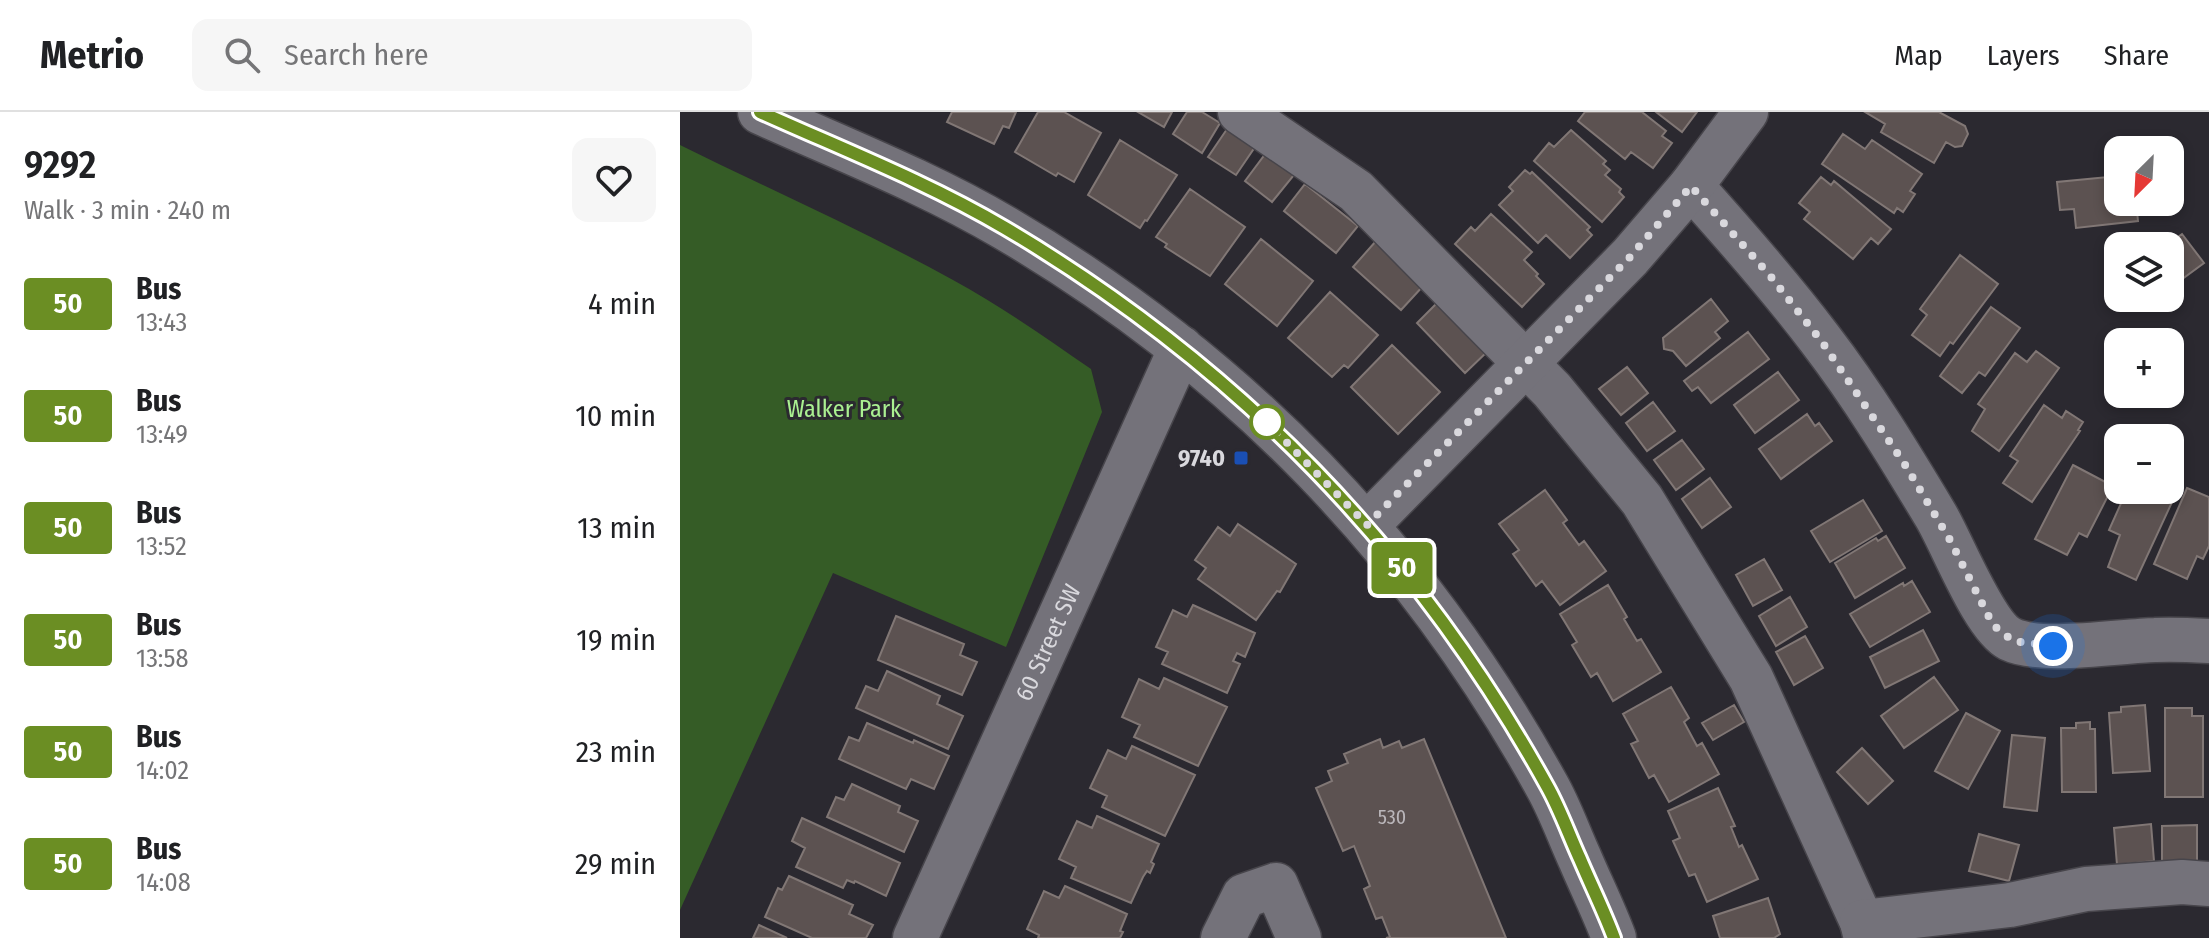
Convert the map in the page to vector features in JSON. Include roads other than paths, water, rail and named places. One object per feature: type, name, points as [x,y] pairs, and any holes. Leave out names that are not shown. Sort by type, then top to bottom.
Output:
[{"type":"street","points":[[760,112],[942,194],[1003,227],[1065,265],[1181,348],[1247,403],[1367,525],[1449,628],[1549,788],[1614,938]]},
{"type":"street","points":[[1240,112],[1356,191],[1526,363],[1642,500],[1751,678],[1864,930],[2086,889],[2182,882],[2209,884]]},
{"type":"street","points":[[1367,525],[1630,257],[1691,186],[1746,112]]},
{"type":"street","points":[[1691,186],[1764,268],[1822,342],[1904,463],[1950,540],[1985,610],[2001,633],[2013,641],[2035,645],[2158,639],[2209,641]]},
{"type":"street","name":"60 Street SW","points":[[915,938],[1181,348]]},
{"type":"street","points":[[1223,938],[1244,896],[1276,885],[1299,938]]},
{"type":"place","name":"9740","points":[[1241,458]]},
{"type":"park label","name":"Walker Park","points":[[844,409]]}]
